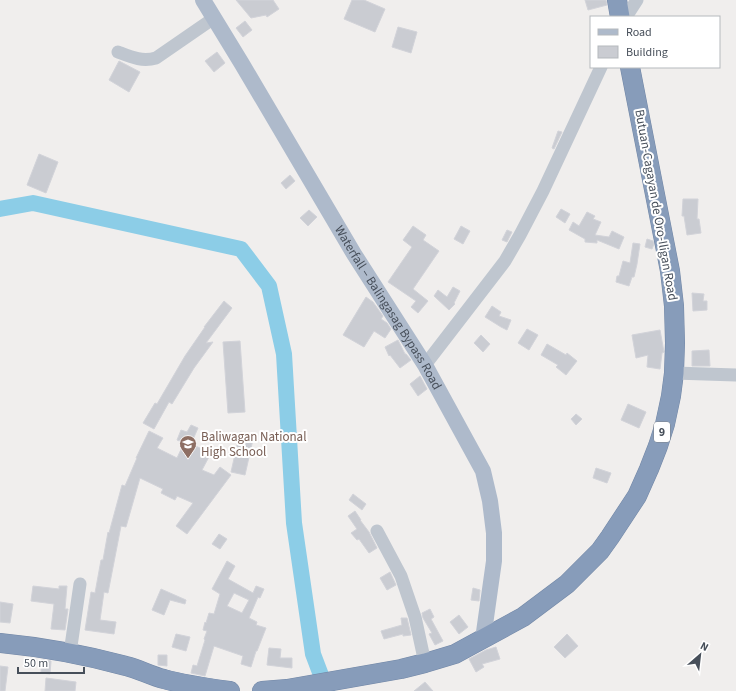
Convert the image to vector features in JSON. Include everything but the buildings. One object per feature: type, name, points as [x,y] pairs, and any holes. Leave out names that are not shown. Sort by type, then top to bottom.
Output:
[{"type":"highway","points":[[616,0],[620,16]]},
{"type":"highway","name":"Butuan-Cagayan de Oro-Iligan Road","points":[[262,691],[287,689],[401,668],[455,654],[523,617],[567,584],[600,551],[637,496],[665,424],[674,373],[675,343],[674,306],[670,272],[630,68]]},
{"type":"highway","points":[[0,643],[70,653],[127,666],[164,679],[230,691]]},
{"type":"main road","name":"Waterfall ‒ Balingasag Bypass Road","points":[[203,0],[350,248],[425,365],[483,471],[490,501],[494,533],[494,561],[483,639]]},
{"type":"street","points":[[627,16],[637,0]]},
{"type":"street","points":[[118,52],[138,59],[148,60],[156,58],[214,18]]},
{"type":"street","points":[[425,365],[504,261],[520,235],[543,191],[601,68]]},
{"type":"street","points":[[674,373],[736,375]]},
{"type":"street","points":[[377,531],[401,576],[415,617],[425,663]]},
{"type":"street","points":[[70,653],[80,584]]},
{"type":"waterway","points":[[0,209],[33,203],[241,249],[269,286],[284,354],[294,523],[313,654],[327,691]]},
{"type":"place","name":"Baliwagan National High School","points":[[188,459]]}]
